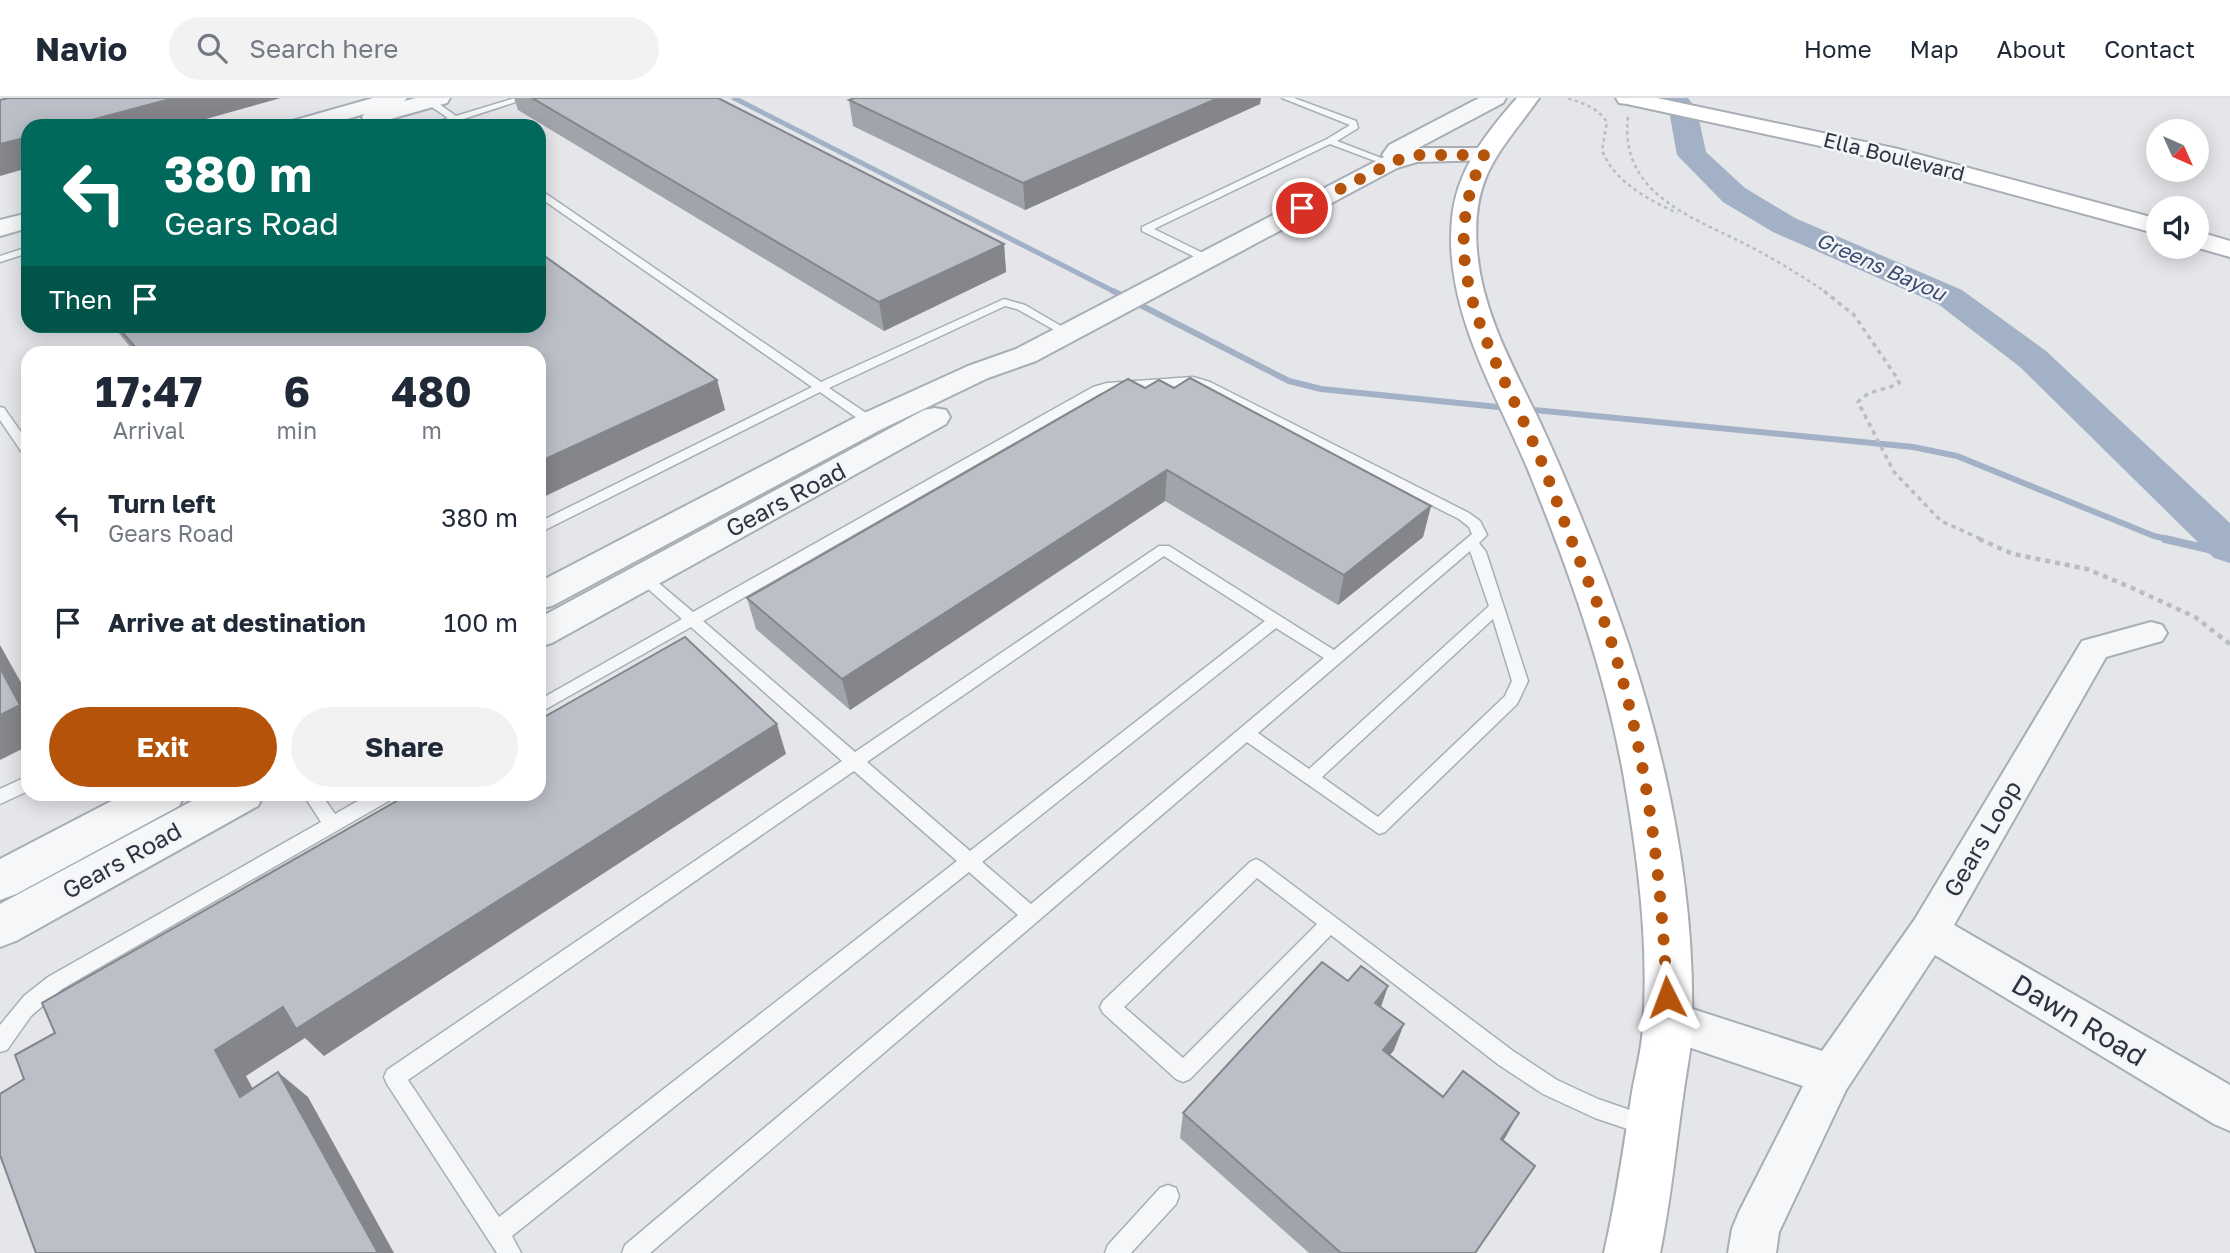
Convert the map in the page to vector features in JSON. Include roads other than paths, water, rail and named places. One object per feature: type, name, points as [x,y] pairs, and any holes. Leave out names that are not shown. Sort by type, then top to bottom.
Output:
[{"type":"main road","points":[[1528,98],[1490,141],[1470,184],[1464,219],[1465,256],[1468,288],[1487,348],[1532,440],[1608,633],[1637,742],[1654,835],[1662,903],[1668,1021],[1632,1253]]},
{"type":"main road","name":"Ella Boulevard","points":[[1689,98],[1733,113],[2146,224]]},
{"type":"main road","name":"Ella Boulevard","points":[[1627,105],[1733,113],[1924,146],[2146,206]]},
{"type":"main road","points":[[2209,224],[2230,230]]},
{"type":"main road","points":[[2209,243],[2230,249]]},
{"type":"street","points":[[324,119],[396,98]]},
{"type":"street","name":"Gears Road","points":[[1388,163],[1397,150],[1495,98]]},
{"type":"street","points":[[367,119],[431,99]]},
{"type":"street","name":"Gears Road","points":[[546,595],[630,567],[867,456],[945,411],[1026,355],[1388,163],[1416,155],[1484,155]]},
{"type":"street","points":[[0,214],[21,208]]},
{"type":"street","points":[[0,228],[21,222]]},
{"type":"street","name":"Gears Road","points":[[546,629],[630,567],[871,422],[978,372],[1026,355]]},
{"type":"street","name":"Gears Loop","points":[[1752,1253],[1756,1229],[1831,1075],[1929,931],[2094,649],[2151,633]]},
{"type":"street","name":"Gears Road","points":[[0,881],[151,801]]},
{"type":"street","name":"Gears Road","points":[[0,927],[230,801]]},
{"type":"street","name":"Dawn Road","points":[[1929,931],[2230,1109]]},
{"type":"street","points":[[1668,1021],[1831,1075]]},
{"type":"lane","points":[[431,99],[455,119],[524,98]]},
{"type":"lane","points":[[1207,259],[1146,229],[1330,141],[1355,126],[1346,120],[1286,98]]},
{"type":"lane","points":[[1330,141],[1388,163]]},
{"type":"lane","points":[[546,197],[823,386],[871,422]]},
{"type":"lane","points":[[0,259],[21,252]]},
{"type":"lane","points":[[546,524],[823,386],[1004,302],[1021,306],[1067,334]]},
{"type":"lane","points":[[546,703],[1097,390],[1107,387],[1194,381],[1206,385],[1464,516],[1475,524],[1480,535],[632,1253]]},
{"type":"lane","points":[[0,411],[21,441]]},
{"type":"lane","points":[[1246,733],[1379,827],[1511,700],[1517,691],[1520,681],[1479,552],[1471,543]]},
{"type":"lane","points":[[510,1253],[394,1077],[1164,549],[1335,658]]},
{"type":"lane","points":[[630,567],[1031,915]]},
{"type":"lane","points":[[1310,778],[1496,608]]},
{"type":"lane","points":[[497,1233],[1276,620]]},
{"type":"lane","points":[[0,797],[21,786]]},
{"type":"lane","points":[[316,801],[333,825]]},
{"type":"lane","points":[[0,1042],[13,1021],[30,1002],[55,983],[374,801]]},
{"type":"lane","points":[[1330,923],[1183,1072],[1110,1007],[1256,867],[1330,923],[1506,1058],[1550,1087],[1595,1108],[1653,1128]]},
{"type":"lane","points":[[1116,1253],[1168,1196]]},
{"type":"waterway","points":[[734,98],[1117,293]]},
{"type":"waterway","name":"Greens Bayou","points":[[1673,98],[1683,110],[1692,155],[1734,195],[1784,225],[1950,297],[2033,359],[2230,548]]},
{"type":"waterway","points":[[1113,291],[1289,381],[1321,389],[1508,408]]},
{"type":"waterway","points":[[1524,409],[1913,447],[1957,456],[2154,536],[2172,540]]},
{"type":"waterway","points":[[2165,539],[2230,554]]}]
